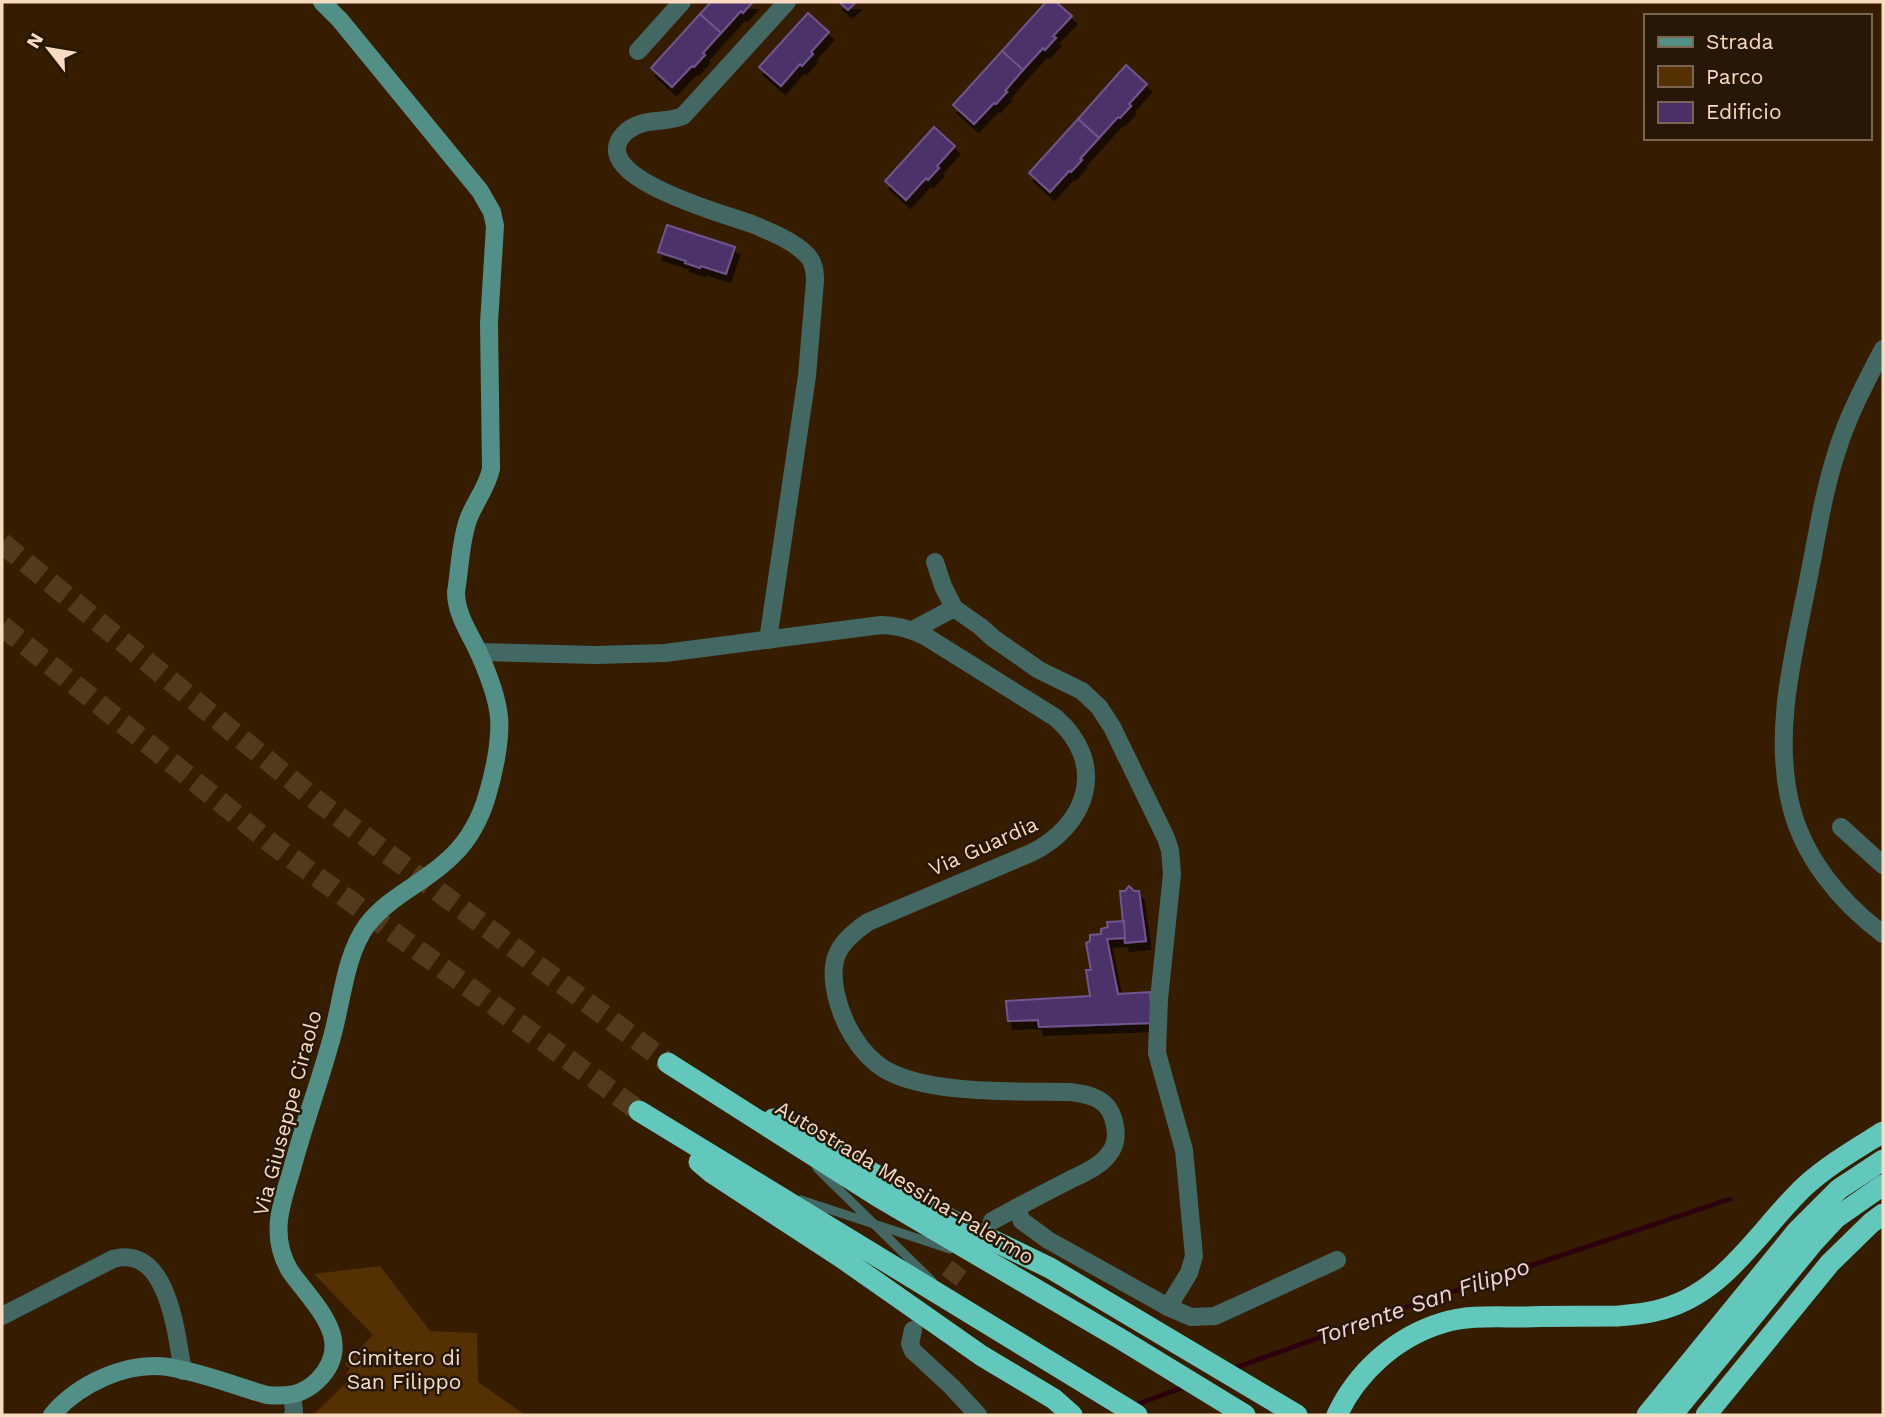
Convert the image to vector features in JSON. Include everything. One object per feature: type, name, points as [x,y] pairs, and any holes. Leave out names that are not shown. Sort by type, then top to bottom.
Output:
[{"type":"highway","name":"Autostrada Messina-Palermo","points":[[668,1063],[877,1196],[1245,1415]]},
{"type":"highway","points":[[716,1094],[807,1134],[953,1221],[1050,1268],[1297,1415]]},
{"type":"highway","points":[[1072,1415],[1054,1399],[982,1356],[842,1258],[712,1172],[639,1111],[1138,1415]]},
{"type":"highway","points":[[1336,1415],[1359,1379],[1382,1356],[1410,1336],[1443,1323],[1478,1317],[1638,1314],[1666,1308],[1694,1296],[1728,1271],[1789,1202],[1821,1172],[1883,1132]]},
{"type":"highway","points":[[1647,1415],[1809,1217],[1839,1189],[1883,1160]]},
{"type":"highway","points":[[1672,1415],[1812,1244],[1836,1219],[1883,1185]]},
{"type":"highway","points":[[1706,1415],[1830,1263],[1855,1237],[1883,1214]]},
{"type":"street","points":[[322,2],[340,20],[480,191],[493,219],[495,250],[489,323],[491,469],[465,529],[456,592],[459,614],[478,652]]},
{"type":"street","points":[[638,51],[682,2]]},
{"type":"street","points":[[768,640],[807,376],[815,281],[811,258],[784,239],[755,225],[651,185],[628,170],[620,162],[617,153],[621,137],[638,124],[674,120],[683,116],[787,2]]},
{"type":"street","points":[[1883,349],[1844,430],[1830,475],[1794,655],[1783,737],[1790,804],[1804,843],[1842,898],[1883,934]]},
{"type":"street","points":[[935,562],[954,608],[1039,670],[1082,691],[1092,699],[1112,727],[1170,850],[1172,874],[1159,999],[1157,1053],[1184,1150],[1194,1256],[1189,1273],[1168,1307]]},
{"type":"street","points":[[913,630],[954,608]]},
{"type":"street","name":"Via Guardia","points":[[478,652],[596,655],[665,653],[881,625],[903,627],[925,636],[1056,718],[1073,736],[1083,757],[1086,787],[1081,806],[1055,839],[1031,853],[868,922],[848,937],[834,964],[837,1000],[848,1029],[864,1051],[893,1074],[945,1086],[981,1090],[1083,1094],[1093,1096],[1111,1111],[1117,1135],[1107,1157],[1090,1169],[992,1221]]},
{"type":"street","name":"Via Giuseppe Ciraolo","points":[[292,1396],[313,1386],[322,1377],[334,1354],[335,1344],[329,1325],[290,1271],[282,1254],[278,1230],[285,1194],[359,938],[378,912],[440,867],[461,847],[472,831],[486,797],[500,726],[486,668],[478,652]]},
{"type":"street","points":[[1840,827],[1883,864]]},
{"type":"street","points":[[1016,1208],[1022,1221],[1048,1240],[1191,1317],[1215,1316],[1336,1260]]},
{"type":"street","points":[[2,1316],[113,1259],[134,1259],[145,1263],[161,1283],[170,1308],[183,1371]]},
{"type":"street","points":[[913,1330],[910,1344],[913,1351],[978,1415]]},
{"type":"street","points":[[52,1415],[69,1398],[108,1376],[140,1368],[166,1367],[267,1395],[292,1396],[293,1415]]},
{"type":"lane","points":[[792,1143],[958,1306]]},
{"type":"lane","points":[[763,1187],[989,1261]]},
{"type":"green space","name":"Cimitero di San Filippo","points":[[380,1266],[430,1331],[477,1333],[478,1382],[525,1415],[313,1415],[351,1378],[346,1373],[350,1369],[345,1364],[373,1335],[314,1274]]},
{"type":"building","points":[[711,2],[753,2],[721,33],[700,14]]},
{"type":"building","points":[[839,2],[856,2],[848,10]]},
{"type":"building","points":[[1046,2],[1056,2],[1072,16],[1053,36],[1056,38],[1023,70],[1002,51]]},
{"type":"building","points":[[808,13],[829,32],[811,52],[813,54],[802,66],[800,64],[781,86],[759,67]]},
{"type":"building","points":[[700,14],[721,33],[703,53],[705,55],[672,87],[651,68]]},
{"type":"building","points":[[1002,51],[1023,70],[1005,91],[1007,92],[974,124],[953,105]]},
{"type":"building","points":[[1126,65],[1147,84],[1129,104],[1131,106],[1099,138],[1078,119]]},
{"type":"building","points":[[1078,119],[1099,138],[1080,159],[1082,160],[1050,192],[1029,173]]},
{"type":"building","points":[[934,127],[955,146],[937,166],[939,168],[906,200],[885,181]]},
{"type":"building","points":[[667,225],[735,247],[726,274],[701,266],[700,268],[658,252]]},
{"type":"building","points":[[1129,886],[1134,891],[1139,891],[1146,941],[1125,943],[1120,891],[1125,891]]},
{"type":"building","points":[[1124,921],[1125,938],[1107,939],[1118,994],[1150,992],[1152,1023],[1039,1027],[1038,1020],[1008,1021],[1006,1001],[1090,996],[1086,970],[1091,970],[1086,943],[1090,941],[1090,935],[1101,934],[1101,929],[1108,927],[1107,922]]},
{"type":"waterway","name":"Torrente San Filippo","points":[[1232,1369],[1368,1320],[1730,1199]]},
{"type":"waterway","name":"Torrente San Filippo","points":[[1134,1407],[1187,1386]]},
{"type":"tunnel","points":[[2,543],[316,800],[668,1063]]},
{"type":"tunnel","points":[[2,626],[276,847],[639,1111]]},
{"type":"tunnel","points":[[917,1324],[977,1242]]}]
